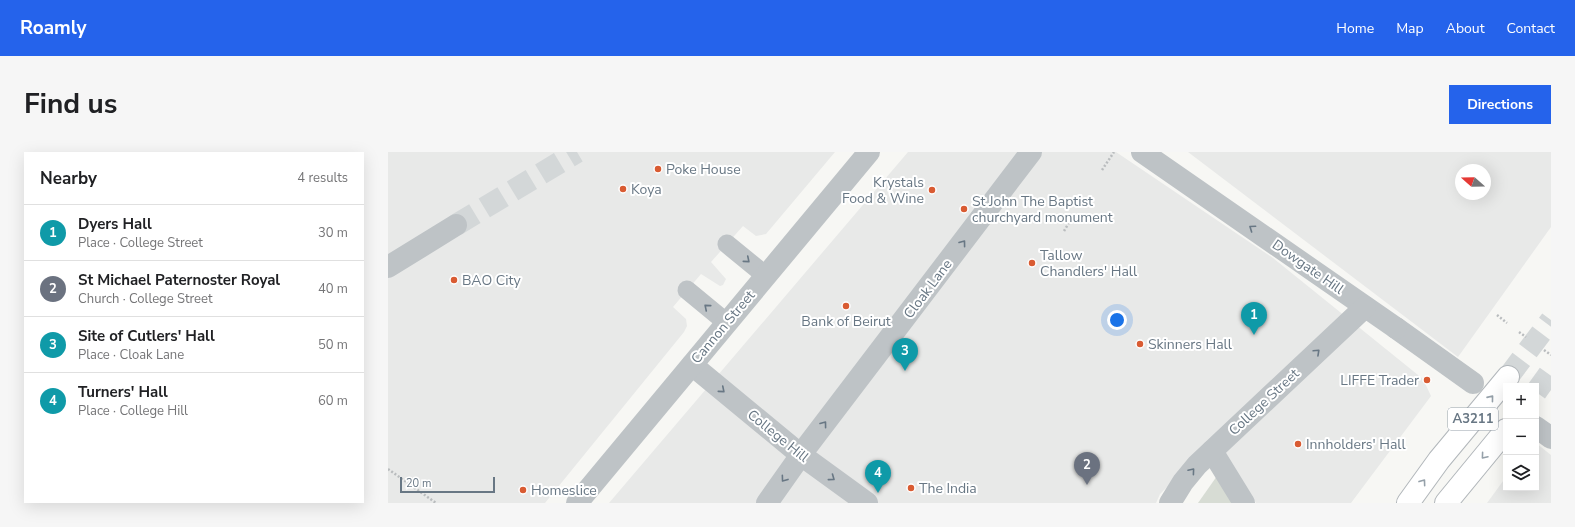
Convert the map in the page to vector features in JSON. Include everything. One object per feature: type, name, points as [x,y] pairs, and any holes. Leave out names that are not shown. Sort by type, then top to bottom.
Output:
[{"type":"main road","name":"A3211","points":[[1408,503],[1439,460],[1508,377]]},
{"type":"main road","name":"A3211","points":[[1446,503],[1503,434]]},
{"type":"street","name":"Cannon Street","points":[[577,503],[869,152]]},
{"type":"street","name":"Cloak Lane","points":[[767,503],[801,455],[1031,152]]},
{"type":"street","name":"Dowgate Hill","points":[[1142,152],[1473,383]]},
{"type":"street","points":[[388,267],[456,225]]},
{"type":"street","name":"College Street","points":[[1170,503],[1183,482],[1212,451],[1365,307]]},
{"type":"street","name":"College Hill","points":[[692,365],[801,455],[866,503]]},
{"type":"street","points":[[1539,429],[1551,438]]},
{"type":"street","points":[[1212,451],[1244,503]]},
{"type":"lane","points":[[727,244],[766,276]]},
{"type":"lane","points":[[687,290],[727,323]]},
{"type":"path","points":[[1102,170],[1114,152]]},
{"type":"path","points":[[1064,231],[1073,216]]},
{"type":"path","points":[[1497,315],[1507,323]]},
{"type":"path","points":[[1519,332],[1526,337]]},
{"type":"path","points":[[1544,350],[1551,355]]},
{"type":"path","points":[[388,470],[436,503]]},
{"type":"shaded area","points":[[388,152],[835,152],[766,234],[756,236],[743,226],[711,262],[726,279],[723,285],[720,286],[701,274],[673,307],[686,319],[687,326],[684,332],[545,503],[388,503]]},
{"type":"shaded area","points":[[908,152],[1116,152],[1273,258],[1423,379],[1431,396],[1351,503],[1256,503],[1236,470],[1210,445],[1160,494],[1156,503],[609,503]]},
{"type":"shaded area","points":[[1188,152],[1551,152],[1551,227],[1458,357]]},
{"type":"shaded area","points":[[1539,445],[1551,455],[1551,503],[1487,503],[1503,481],[1503,491],[1539,491]]},
{"type":"shaded area","points":[[1217,476],[1232,503],[1198,503]]},
{"type":"tunnel","points":[[456,225],[577,152]]},
{"type":"tunnel","points":[[1508,377],[1551,320]]},
{"type":"tunnel","points":[[1539,388],[1551,371]]},
{"type":"place","name":"Poke House","points":[[658,169]]},
{"type":"place","name":"Koya","points":[[623,189]]},
{"type":"place","name":"Krystals Food & Wine","points":[[932,190]]},
{"type":"place","name":"St John The Baptist churchyard monument","points":[[964,209]]},
{"type":"place","name":"Tallow Chandlers' Hall","points":[[1032,263]]},
{"type":"place","name":"BAO City","points":[[454,280]]},
{"type":"place","name":"Bank of Beirut","points":[[846,306]]},
{"type":"place","name":"Dyers Hall","points":[[1254,335]]},
{"type":"place","name":"Skinners Hall","points":[[1140,344]]},
{"type":"place","name":"Site of Cutlers' Hall","points":[[905,371]]},
{"type":"place","name":"LIFFE Trader","points":[[1427,380]]},
{"type":"place","name":"Innholders' Hall","points":[[1298,444]]},
{"type":"place","name":"St Michael Paternoster Royal","points":[[1087,485]]},
{"type":"place","name":"The India","points":[[911,488]]},
{"type":"place","name":"Homeslice","points":[[523,490]]},
{"type":"place","name":"Turners' Hall","points":[[878,493]]}]
